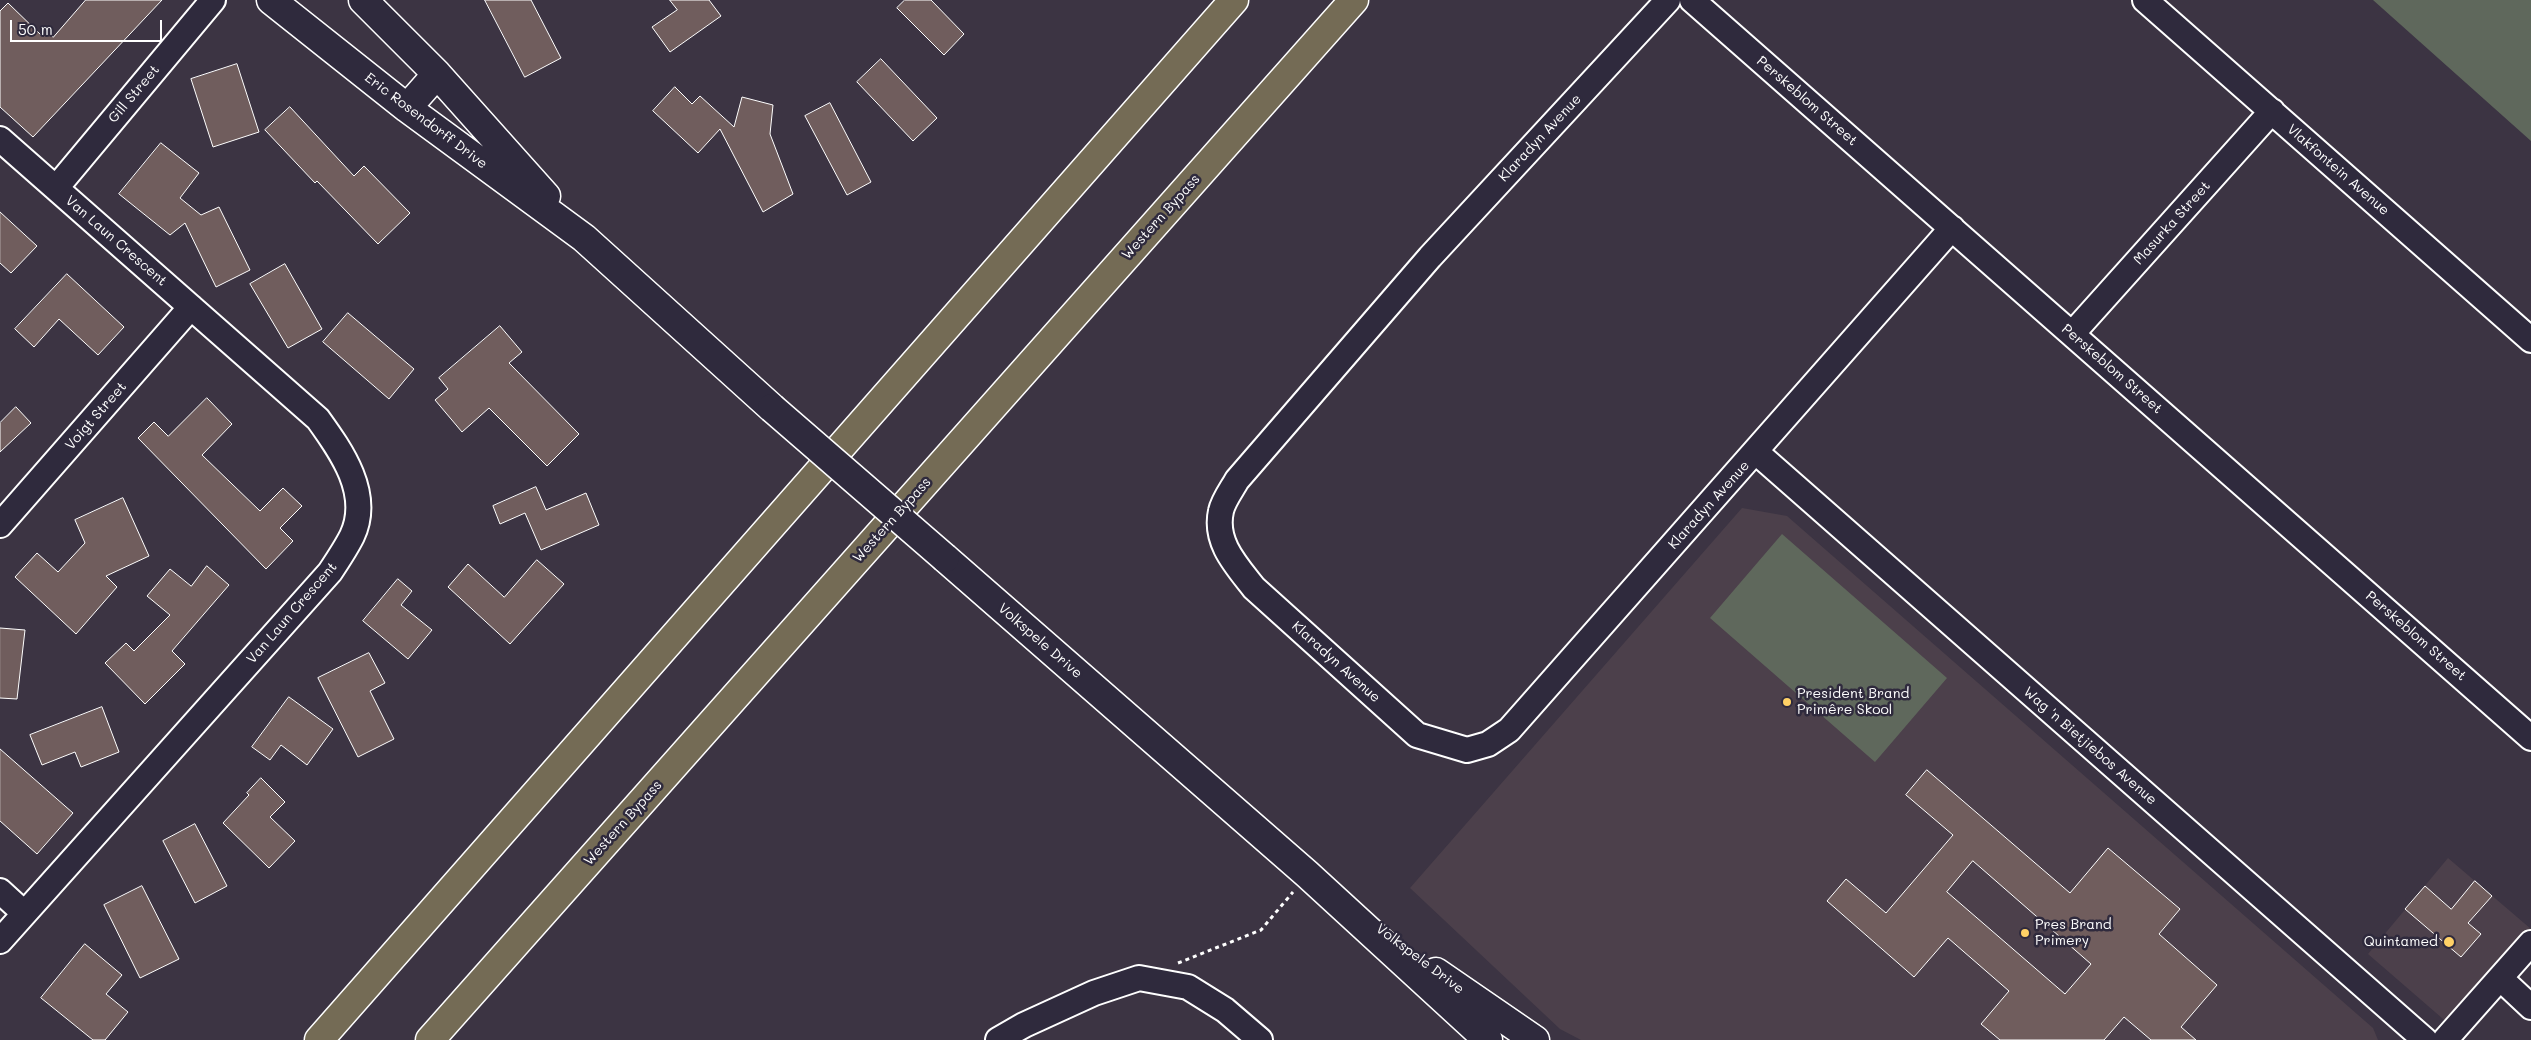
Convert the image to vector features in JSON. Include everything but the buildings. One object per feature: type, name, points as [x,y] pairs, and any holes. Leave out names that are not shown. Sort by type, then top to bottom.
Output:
[{"type":"highway","points":[[319,1040],[1234,0]]},
{"type":"highway","name":"Western Bypass","points":[[430,1040],[1354,0]]},
{"type":"street","name":"Gill Street","points":[[56,188],[213,0]]},
{"type":"street","name":"Eric Rosendorff Drive","points":[[271,0],[407,108],[584,238],[772,408]]},
{"type":"street","name":"Eric Rosendorff Drive","points":[[363,0],[437,74],[584,238]]},
{"type":"street","name":"Klaradyn Avenue","points":[[1668,0],[1430,257],[1237,480],[1221,510],[1219,534],[1232,560],[1254,588],[1417,736],[1467,750],[1488,744],[1509,730],[1952,228]]},
{"type":"street","name":"Perskeblom Street","points":[[1692,0],[2531,738]]},
{"type":"street","name":"Vlakfontein Avenue","points":[[2145,0],[2531,340]]},
{"type":"street","points":[[407,108],[437,74]]},
{"type":"street","name":"Masurka Street","points":[[2072,334],[2272,111]]},
{"type":"street","name":"Van Laun Crescent","points":[[0,139],[318,419],[343,454],[355,484],[358,511],[353,534],[330,572],[0,941]]},
{"type":"street","name":"Voigt Street","points":[[4,514],[191,307]]},
{"type":"street","name":"Volkspele Drive","points":[[772,408],[1307,874],[1488,1040]]},
{"type":"street","name":"Wag 'n Bietjiebos Avenue","points":[[1756,452],[2425,1040]]},
{"type":"street","name":"Volkspele Drive","points":[[1307,874],[1451,984],[1535,1040]]},
{"type":"street","points":[[0,891],[24,913]]},
{"type":"street","points":[[2445,1040],[2531,943]]},
{"type":"street","points":[[998,1040],[1024,1025],[1094,993],[1139,978],[1188,987],[1225,1010],[1260,1040]]},
{"type":"street","points":[[2500,978],[2531,1007]]},
{"type":"path","points":[[1174,964],[1261,930],[1307,874]]},
{"type":"shaded area","name":"President Brand Primêre Skool","points":[[1742,508],[1787,516],[2373,1028],[2378,1040],[1581,1040],[1560,1029],[1410,888]]},
{"type":"shaded area","name":"Quintamed","points":[[2448,858],[2531,929],[2450,1025],[2368,954]]},
{"type":"green space","points":[[2373,0],[2531,0],[2531,141]]},
{"type":"green space","points":[[1782,534],[1947,678],[1875,762],[1710,618]]},
{"type":"place","name":"President Brand Primêre Skool","points":[[1787,702]]},
{"type":"place","name":"Pres Brand Primery","points":[[2025,933]]},
{"type":"place","name":"Quintamed","points":[[2449,942]]}]
